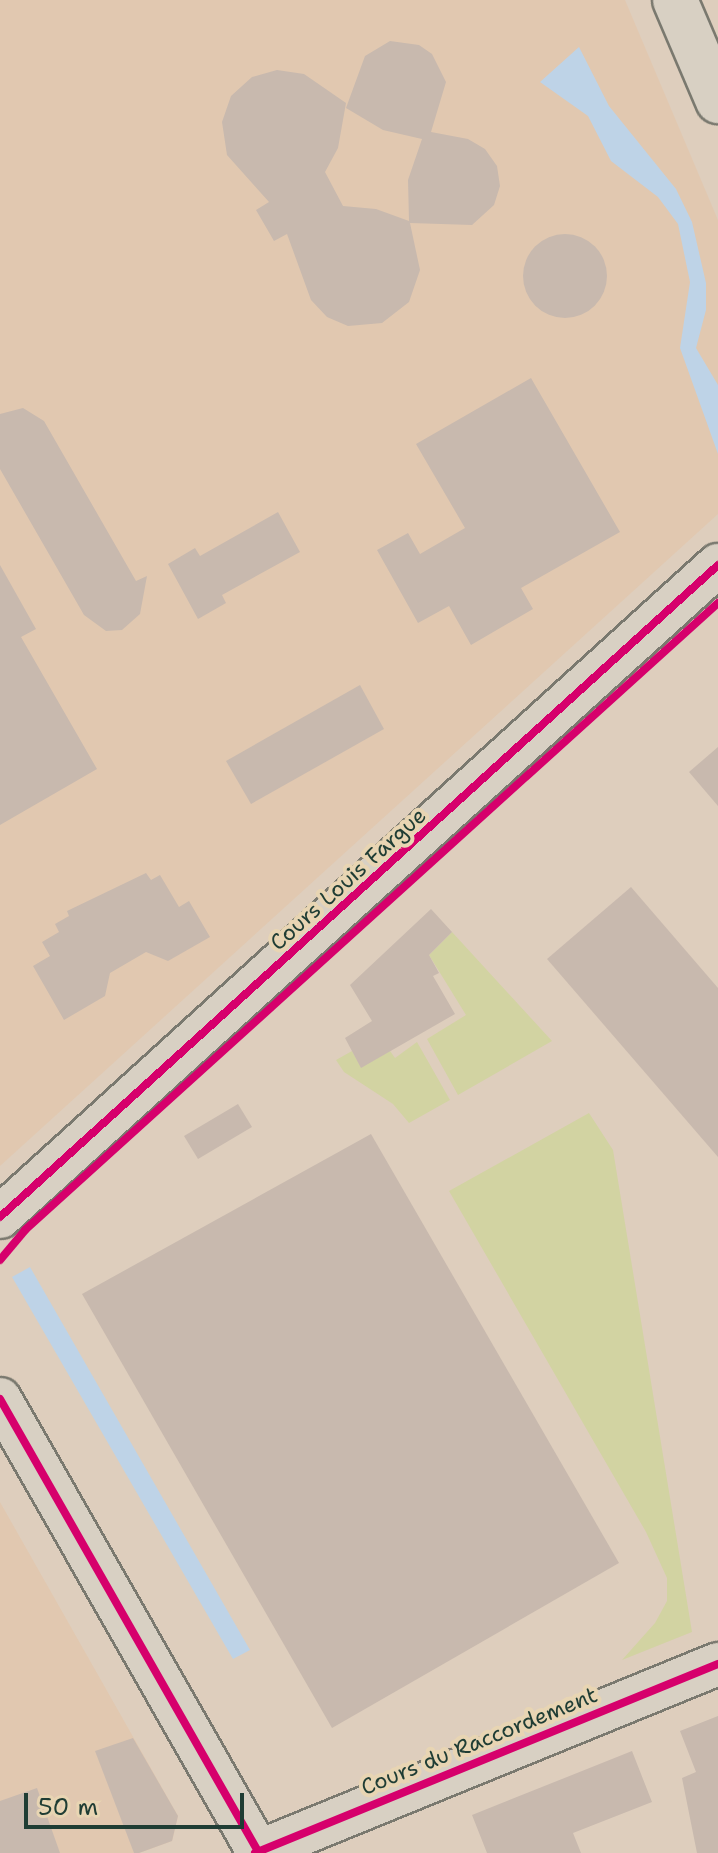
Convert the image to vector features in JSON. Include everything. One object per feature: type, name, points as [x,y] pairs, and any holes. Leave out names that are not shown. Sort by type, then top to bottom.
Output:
[{"type":"main road","points":[[675,0],[718,101]]},
{"type":"street","name":"Cours Louis Fargue","points":[[0,1217],[718,565]]},
{"type":"street","points":[[0,1399],[257,1853]]},
{"type":"street","name":"Cours du Raccordement","points":[[257,1853],[718,1664]]},
{"type":"shaded area","points":[[0,0],[625,0],[718,220],[718,514],[0,1166]]},
{"type":"shaded area","points":[[0,1502],[178,1816],[172,1841],[139,1853],[0,1853]]},
{"type":"green space","points":[[452,932],[552,1041],[458,1095],[427,1039],[466,1015],[429,955]]},
{"type":"green space","points":[[417,1042],[450,1100],[409,1123],[393,1104],[344,1072],[336,1060],[352,1051],[361,1067],[390,1051],[395,1058]]},
{"type":"green space","points":[[589,1113],[613,1150],[692,1632],[622,1660],[655,1623],[667,1601],[667,1578],[646,1532],[449,1191]]},
{"type":"water","points":[[579,47],[609,106],[676,189],[692,222],[706,283],[706,310],[696,348],[718,385],[718,454],[680,348],[690,282],[678,224],[658,197],[611,161],[588,116],[540,82]]},
{"type":"water","points":[[30,1267],[250,1650],[233,1659],[12,1277]]},
{"type":"building","points":[[390,41],[419,45],[432,54],[446,82],[431,132],[468,139],[485,149],[497,166],[500,186],[494,205],[472,225],[410,223],[420,270],[409,302],[382,323],[348,326],[327,317],[311,300],[287,234],[274,241],[256,210],[269,202],[227,155],[222,122],[231,96],[252,77],[277,70],[304,74],[346,103],[338,148],[325,172],[343,206],[376,209],[409,221],[408,180],[422,139],[383,130],[346,108],[365,56]]},
{"type":"building","points":[[565,234],[581,237],[595,246],[604,260],[607,276],[604,292],[595,306],[581,315],[565,318],[549,315],[535,306],[526,292],[523,276],[526,260],[535,246],[549,237]]},
{"type":"building","points":[[531,378],[620,532],[521,588],[533,609],[471,645],[449,606],[418,623],[377,550],[408,533],[420,554],[465,528],[416,444]]},
{"type":"building","points":[[23,408],[44,421],[136,581],[147,576],[140,614],[122,630],[106,631],[84,615],[0,469],[0,414]]},
{"type":"building","points":[[278,512],[300,552],[222,595],[226,603],[198,619],[168,564],[195,548],[200,556]]},
{"type":"building","points":[[0,565],[36,629],[21,637],[97,769],[0,825]]},
{"type":"building","points":[[360,685],[384,729],[251,804],[226,761]]},
{"type":"building","points":[[718,747],[718,806],[689,772]]},
{"type":"building","points":[[146,873],[151,880],[160,875],[179,907],[189,901],[210,937],[168,961],[146,952],[110,973],[105,996],[64,1020],[33,966],[50,956],[42,942],[59,932],[55,924],[69,916],[67,911]]},
{"type":"building","points":[[631,887],[718,988],[718,1157],[547,959]]},
{"type":"building","points":[[431,909],[452,932],[429,955],[439,973],[433,976],[455,1014],[361,1068],[345,1038],[372,1021],[350,985]]},
{"type":"building","points":[[238,1104],[252,1127],[198,1159],[184,1136]]},
{"type":"building","points":[[371,1134],[619,1563],[332,1728],[82,1294]]},
{"type":"building","points":[[718,1716],[718,1853],[697,1853],[682,1778],[696,1772],[680,1731]]},
{"type":"building","points":[[133,1738],[178,1816],[172,1841],[139,1853],[134,1853],[95,1751]]},
{"type":"building","points":[[632,1751],[652,1802],[573,1833],[581,1853],[487,1853],[472,1815]]},
{"type":"building","points":[[37,1788],[60,1853],[0,1853],[0,1801]]},
{"type":"cycle path","points":[[0,1217],[718,565]]},
{"type":"cycle path","points":[[0,1260],[25,1230],[718,603]]},
{"type":"cycle path","points":[[0,1399],[259,1853]]},
{"type":"cycle path","points":[[255,1853],[718,1664]]}]
